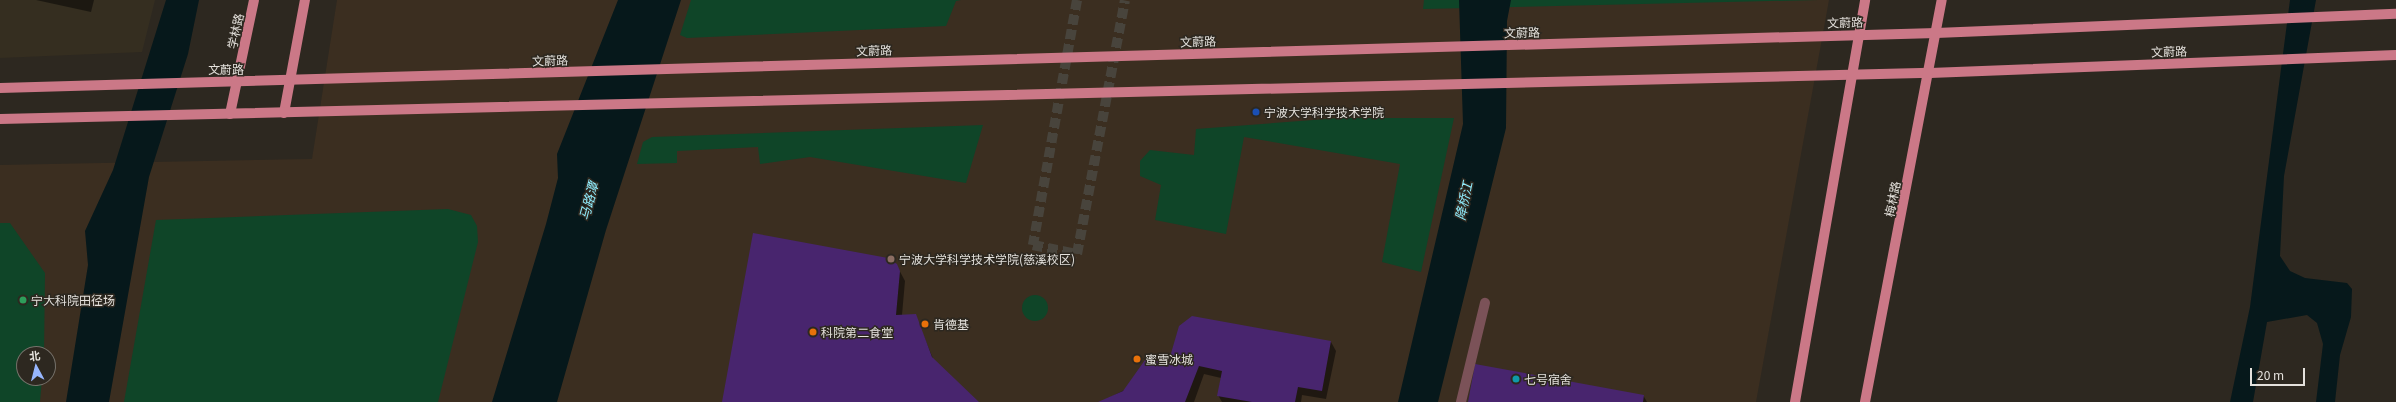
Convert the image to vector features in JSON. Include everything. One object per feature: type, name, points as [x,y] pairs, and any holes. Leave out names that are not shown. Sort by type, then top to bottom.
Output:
[{"type":"main road","name":"学林路","points":[[230,114],[254,0]]},
{"type":"main road","points":[[284,113],[305,0]]},
{"type":"main road","points":[[1795,402],[1865,0]]},
{"type":"main road","name":"梅林路","points":[[1865,402],[1930,73],[1942,0]]},
{"type":"main road","name":"文蔚路","points":[[0,88],[202,82],[289,82],[660,69],[1936,33],[2396,14]]},
{"type":"main road","name":"文蔚路","points":[[0,118],[284,113],[1930,73],[2396,55]]},
{"type":"street","points":[[1461,402],[1485,303]]},
{"type":"shaded area","points":[[0,0],[155,0],[142,52],[0,58]]},
{"type":"shaded area","name":"宁波大学科学技术学院(慈溪校区)","points":[[337,0],[1829,0],[1756,402],[0,402],[0,165],[312,159]]},
{"type":"green space","points":[[691,0],[961,0],[956,1],[946,26],[687,38],[680,35]]},
{"type":"green space","points":[[1424,0],[1818,0],[1423,9]]},
{"type":"green space","points":[[1340,118],[1454,118],[1421,272],[1382,262],[1400,164],[1244,137],[1226,234],[1155,220],[1161,185],[1140,176],[1140,161],[1150,150],[1194,155],[1196,129]]},
{"type":"green space","points":[[983,125],[966,183],[810,157],[760,164],[758,147],[677,151],[677,163],[637,164],[643,142],[652,137]]},
{"type":"green space","points":[[448,209],[471,215],[477,226],[478,242],[438,402],[124,402],[156,220]]},
{"type":"green space","name":"宁大科院田径场","points":[[0,223],[10,223],[45,273],[44,346],[16,346],[16,386],[41,386],[40,402],[0,402]]},
{"type":"green space","points":[[1035,295],[1044,299],[1048,308],[1044,317],[1035,321],[1026,317],[1022,308],[1026,299]]},
{"type":"water","points":[[166,0],[199,0],[188,54],[149,177],[109,402],[66,402],[88,265],[85,231],[113,170]]},
{"type":"water","name":"马路潭","points":[[618,0],[681,0],[606,230],[557,402],[492,402],[546,224],[558,178],[557,154]]},
{"type":"water","name":"降桥江","points":[[1459,0],[1511,0],[1507,21],[1506,128],[1438,402],[1398,402],[1463,124]]},
{"type":"water","points":[[2290,0],[2316,0],[2284,176],[2280,256],[2290,271],[2305,278],[2347,283],[2352,289],[2351,317],[2340,355],[2335,402],[2316,402],[2323,344],[2317,323],[2307,315],[2267,322],[2253,402],[2230,402],[2250,307]]},
{"type":"building","points":[[753,233],[888,258],[897,264],[900,271],[896,315],[916,314],[932,357],[979,402],[722,402]]},
{"type":"building","points":[[1192,316],[1331,341],[1322,391],[1298,387],[1295,402],[1252,402],[1217,396],[1222,371],[1199,366],[1185,402],[1098,402],[1123,391],[1145,360],[1157,361],[1167,367],[1179,326]]},
{"type":"building","name":"七号宿舍","points":[[1475,364],[1644,395],[1643,402],[1468,402]]},
{"type":"tunnel","points":[[1077,0],[1033,245],[1077,254],[1125,0]]},
{"type":"place","name":"宁波大学科学技术学院","points":[[1256,112]]},
{"type":"place","name":"宁波大学科学技术学院(慈溪校区)","points":[[891,259]]},
{"type":"place","name":"宁大科院田径场","points":[[23,300]]},
{"type":"place","name":"肯德基","points":[[925,324]]},
{"type":"place","name":"科院第二食堂","points":[[813,332]]},
{"type":"place","name":"蜜雪冰城","points":[[1137,359]]},
{"type":"place","name":"七号宿舍","points":[[1516,379]]}]
